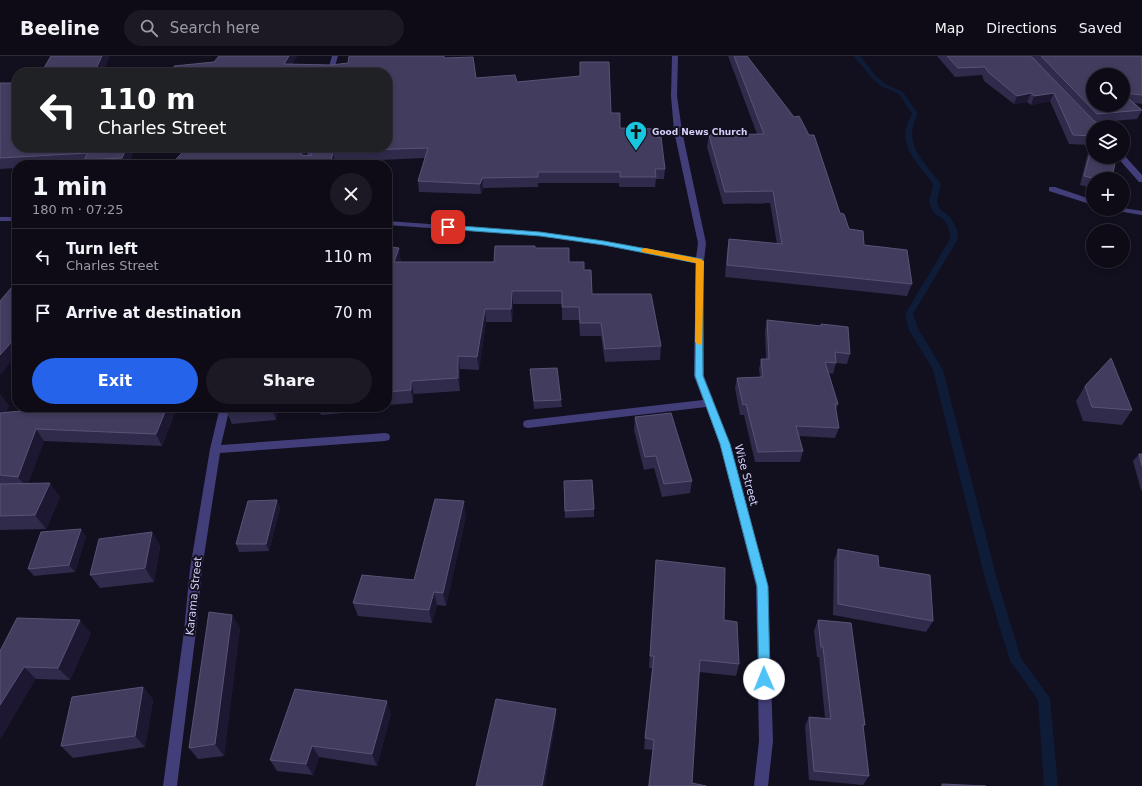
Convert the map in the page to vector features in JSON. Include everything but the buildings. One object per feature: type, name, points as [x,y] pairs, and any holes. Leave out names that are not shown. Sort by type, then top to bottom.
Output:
[{"type":"street","points":[[331,68],[334,56]]},
{"type":"street","name":"Wise Street","points":[[675,56],[674,96],[678,131],[702,243],[700,261],[699,376],[725,444],[762,586],[766,741],[761,786]]},
{"type":"street","points":[[1127,164],[1142,180]]},
{"type":"street","points":[[1052,189],[1086,201]]},
{"type":"street","points":[[1130,211],[1142,213]]},
{"type":"street","points":[[0,219],[12,219]]},
{"type":"street","points":[[392,223],[540,234],[604,243],[700,261]]},
{"type":"street","points":[[528,424],[710,403]]},
{"type":"street","name":"Karama Street","points":[[170,786],[190,631],[196,569],[215,449],[224,412]]},
{"type":"street","points":[[215,449],[385,437]]},
{"type":"waterway","points":[[857,56],[873,76],[883,85],[901,93],[915,114],[911,122],[909,132],[910,147],[917,159],[937,184],[933,202],[936,210],[947,219],[953,229],[954,239],[909,314],[914,330],[938,370],[991,579],[1016,661],[1044,698],[1051,786]]},
{"type":"slow traffic","points":[[645,250],[700,261],[699,342]]},
{"type":"place","name":"Good News Church","points":[[636,152]]},
{"type":"route","points":[[448,227],[540,234],[604,243],[700,261],[699,376],[725,444],[762,586],[764,679]]}]
